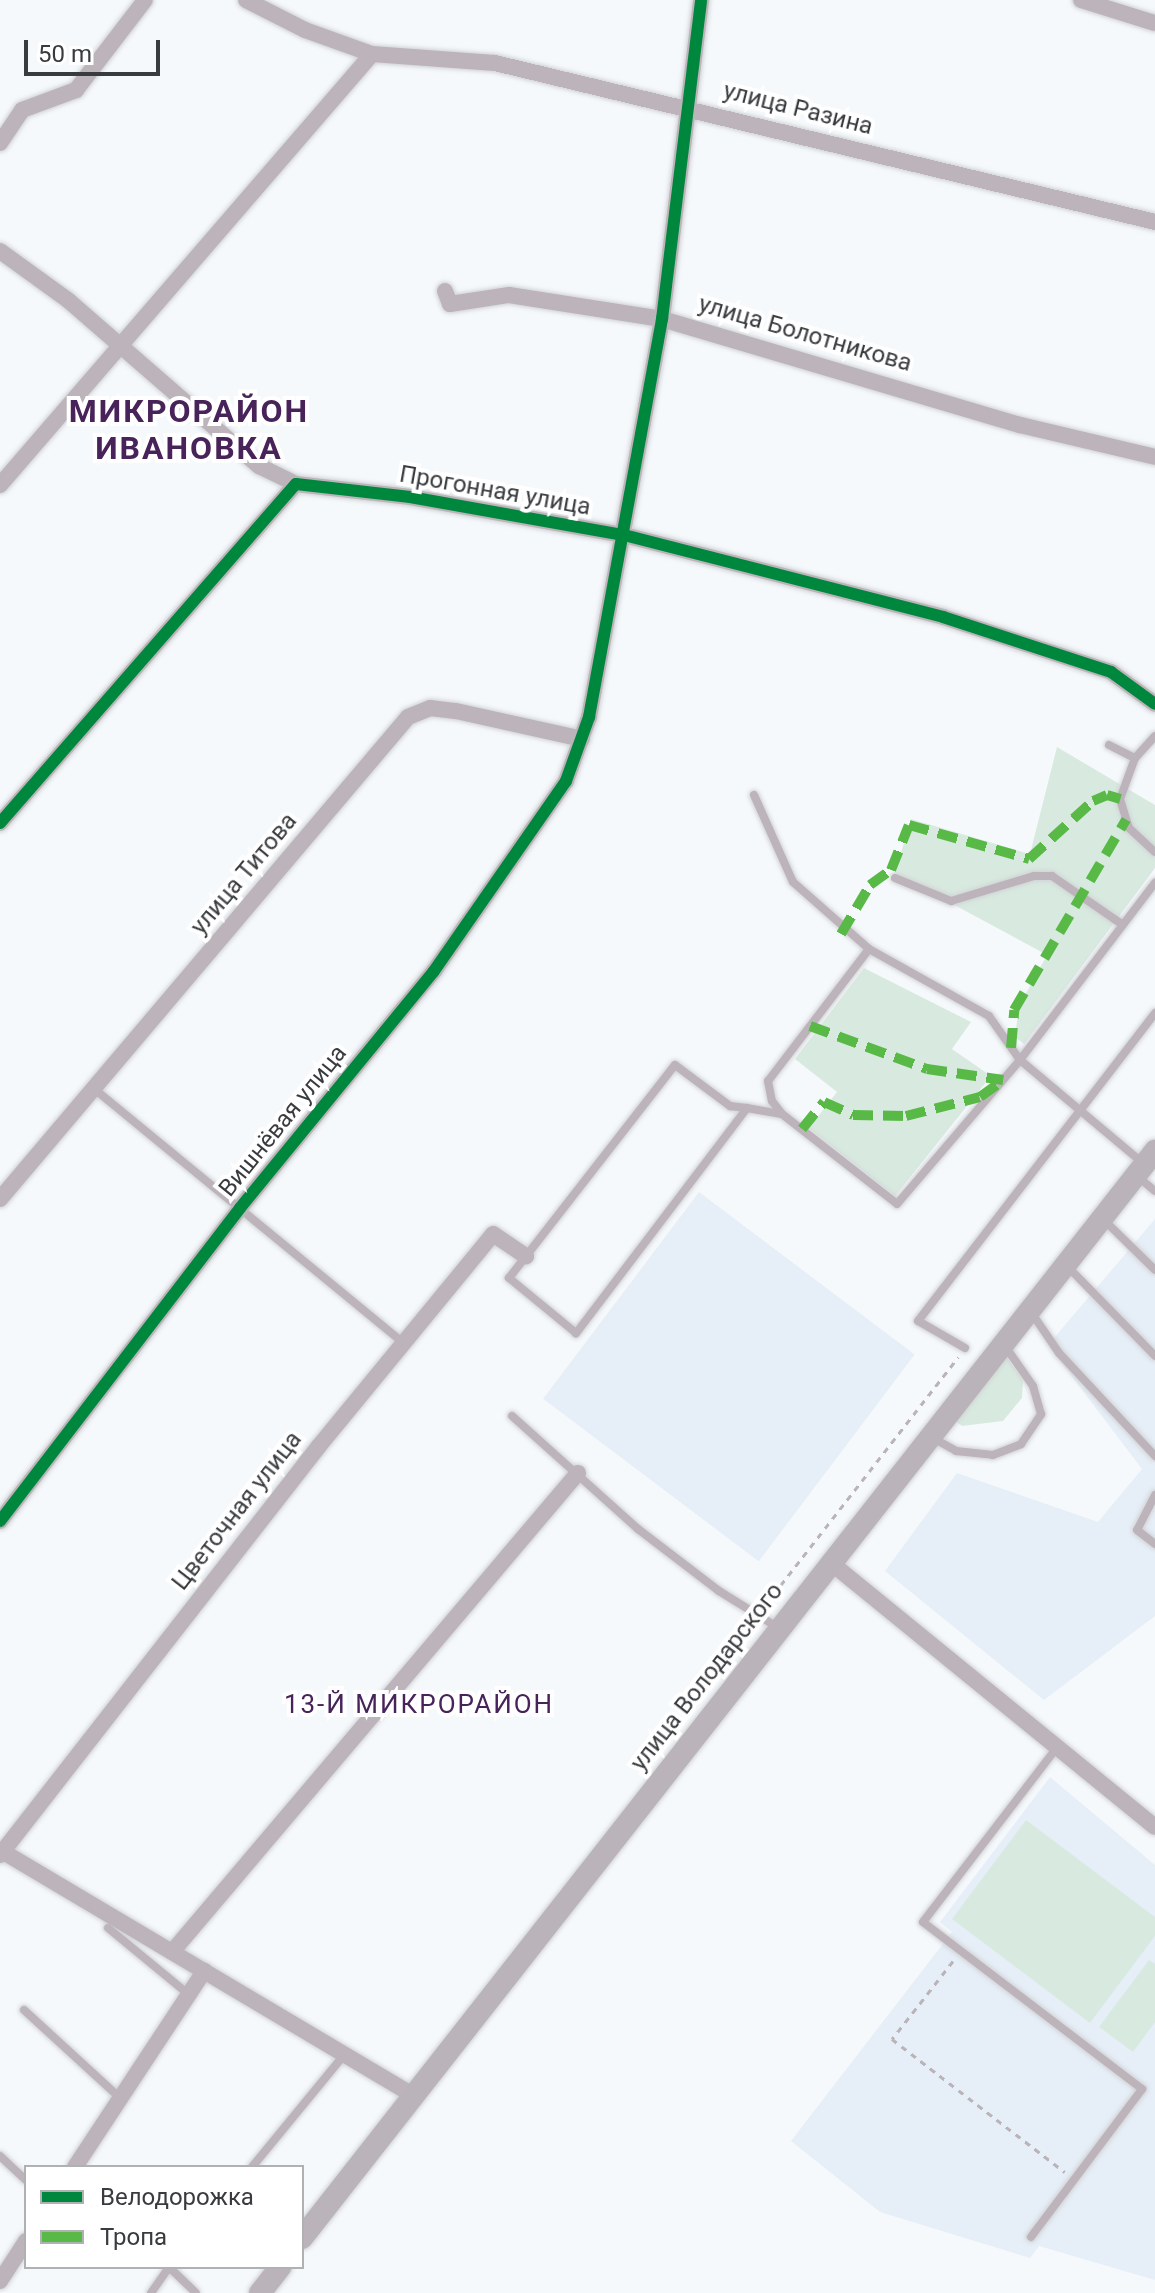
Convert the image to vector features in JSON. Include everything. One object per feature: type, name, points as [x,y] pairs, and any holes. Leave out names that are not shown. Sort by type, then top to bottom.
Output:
[{"type":"main road","name":"улица Володарского","points":[[304,2235],[411,2094],[1145,1164]]},
{"type":"main road","points":[[260,2293],[278,2269]]},
{"type":"street","points":[[0,143],[22,110],[76,90],[145,0]]},
{"type":"street","name":"улица Разина","points":[[246,0],[305,30],[372,54],[495,63],[1155,222]]},
{"type":"street","name":"Вишнёвая улица","points":[[0,1521],[240,1208],[434,971],[551,809],[582,739],[624,535],[662,319],[701,0]]},
{"type":"street","points":[[1081,0],[1155,23]]},
{"type":"street","points":[[0,485],[123,347],[372,54]]},
{"type":"street","name":"Прогонная улица","points":[[0,251],[123,347],[259,466],[296,484],[410,497],[624,535],[943,617],[1111,672],[1155,704]]},
{"type":"street","name":"улица Болотникова","points":[[445,291],[450,304],[509,295],[662,319],[1020,425],[1155,457]]},
{"type":"street","points":[[0,823],[296,484]]},
{"type":"street","name":"улица Титова","points":[[0,1199],[408,717],[430,708],[456,711],[582,739]]},
{"type":"street","name":"Цветочная улица","points":[[1,1852],[402,1342],[493,1234],[526,1256]]},
{"type":"street","points":[[172,1952],[578,1473]]},
{"type":"street","points":[[830,1562],[1155,1827]]},
{"type":"street","points":[[1,1852],[411,2094]]},
{"type":"street","points":[[76,2165],[204,1971]]},
{"type":"street","points":[[0,2281],[24,2244]]},
{"type":"lane","points":[[1155,736],[1135,758],[1120,799],[1129,828],[1155,852]]},
{"type":"lane","points":[[1109,745],[1135,758]]},
{"type":"lane","points":[[754,795],[793,882],[869,949],[989,1016],[1020,1060],[1145,1164],[1155,1191]]},
{"type":"lane","points":[[895,878],[951,901],[1034,876],[1052,876],[1123,925]]},
{"type":"lane","points":[[869,949],[768,1081],[772,1101],[782,1114],[897,1204],[1020,1060],[1155,883]]},
{"type":"lane","points":[[965,1348],[918,1321],[1155,1013]]},
{"type":"lane","points":[[747,1108],[576,1333],[509,1278],[675,1065],[730,1106],[747,1108],[782,1114]]},
{"type":"lane","points":[[93,1088],[402,1342]]},
{"type":"lane","points":[[1103,1219],[1155,1270]]},
{"type":"lane","points":[[1067,1266],[1155,1356]]},
{"type":"lane","points":[[1030,1311],[1059,1353],[1155,1456]]},
{"type":"lane","points":[[930,1437],[956,1451],[993,1455],[1021,1444],[1041,1414],[1033,1386],[1004,1344]]},
{"type":"lane","points":[[512,1416],[638,1529],[779,1628]]},
{"type":"lane","points":[[1155,1495],[1137,1530],[1155,1544]]},
{"type":"lane","points":[[1031,2237],[1142,2089],[923,1922],[1058,1746]]},
{"type":"lane","points":[[108,1928],[189,1995]]},
{"type":"lane","points":[[24,2010],[120,2099]]},
{"type":"lane","points":[[254,2165],[345,2055]]},
{"type":"lane","points":[[0,2156],[24,2178]]},
{"type":"lane","points":[[151,2293],[168,2269]]},
{"type":"lane","points":[[171,2269],[196,2293]]},
{"type":"path","points":[[758,1615],[965,1348]]},
{"type":"path","points":[[961,1951],[892,2039],[1075,2179]]},
{"type":"shaded area","points":[[699,1192],[915,1354],[759,1561],[543,1399]]},
{"type":"shaded area","points":[[1155,1219],[1155,1616],[1044,1700],[885,1571],[957,1473],[1098,1522],[1142,1469],[1048,1345]]},
{"type":"shaded area","points":[[1050,1777],[1155,1865],[1155,2280],[1039,2246],[1030,2258],[880,2212],[791,2141],[952,1932],[940,1922]]},
{"type":"green space","points":[[1057,747],[1155,805],[1155,868],[1024,1044],[1015,1037],[1019,1006],[1047,955],[895,873],[911,819],[1030,854]]},
{"type":"green space","points":[[864,968],[971,1022],[952,1049],[991,1076],[895,1196],[809,1128],[837,1092],[795,1059]]},
{"type":"green space","points":[[1005,1355],[1023,1380],[1022,1398],[1003,1421],[962,1426],[955,1421]]},
{"type":"green space","points":[[1026,1820],[1155,1917],[1155,1936],[1090,2023],[952,1919]]},
{"type":"green space","points":[[1149,1960],[1155,1964],[1155,2022],[1133,2052],[1099,2027]]},
{"type":"marked path","points":[[841,934],[870,885],[891,870],[909,825],[1029,859],[1093,801],[1107,795],[1120,799]]},
{"type":"marked path","points":[[1011,1048],[1014,1010],[1126,820]]},
{"type":"marked path","points":[[810,1026],[927,1069],[1003,1080]]},
{"type":"marked path","points":[[802,1129],[824,1102],[853,1115],[906,1116],[980,1097],[1003,1080]]},
{"type":"cycle path","points":[[0,1521],[240,1208],[434,971],[566,781],[589,717],[662,319],[701,0]]},
{"type":"cycle path","points":[[0,823],[296,484],[410,497],[624,535],[943,617],[1111,672],[1155,704]]},
{"type":"district","name":"МИКРОРАЙОН ИВАНОВКА","points":[[189,430]]},
{"type":"district","name":"13-Й МИКРОРАЙОН","points":[[419,1705]]}]
